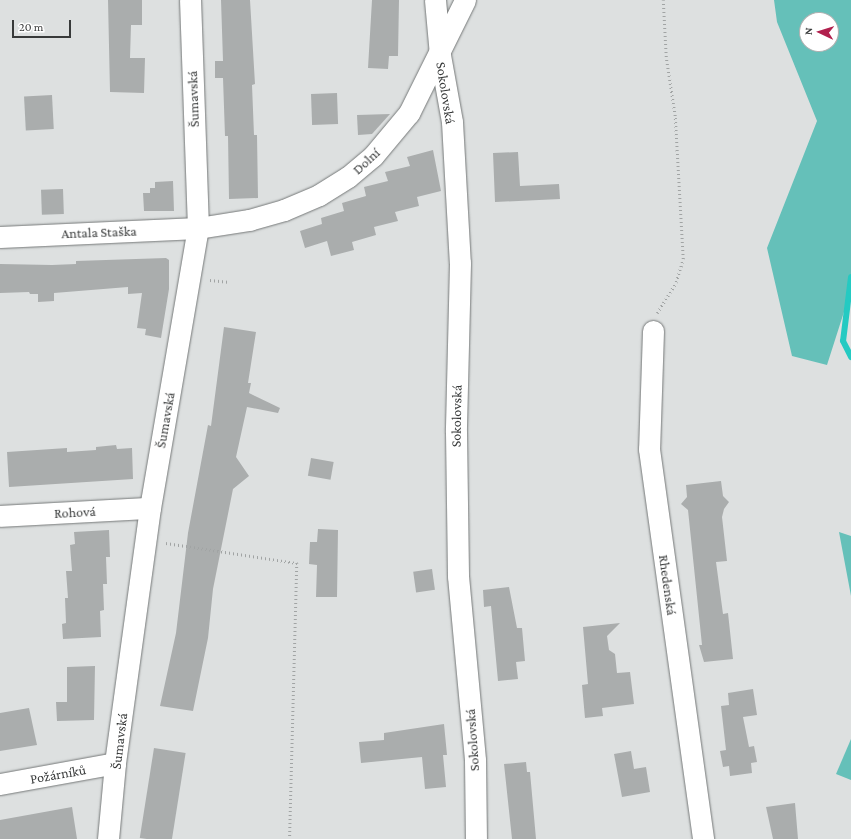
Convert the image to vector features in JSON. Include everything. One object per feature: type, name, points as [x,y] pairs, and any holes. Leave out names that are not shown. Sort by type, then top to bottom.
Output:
[{"type":"street","name":"Šumavská","points":[[108,839],[115,764],[150,508],[198,228],[190,0]]},
{"type":"street","points":[[436,0],[440,55]]},
{"type":"street","name":"Sokolovská","points":[[466,0],[440,55],[452,122],[460,263],[456,432],[458,576],[474,760],[476,839]]},
{"type":"street","name":"Dolní","points":[[198,228],[249,220],[284,210],[319,195],[348,177],[374,156],[409,113],[440,55]]},
{"type":"street","name":"Antala Staška","points":[[0,237],[198,228]]},
{"type":"street","name":"Rhedenská","points":[[653,331],[649,449],[703,839]]},
{"type":"street","name":"Rohová","points":[[0,516],[150,508]]},
{"type":"street","name":"Požárníků","points":[[0,784],[115,764]]},
{"type":"path","points":[[653,331],[657,314],[676,282],[683,259],[676,123],[666,57],[663,0]]},
{"type":"path","points":[[146,540],[297,563],[290,839]]},
{"type":"shaded area","points":[[774,0],[851,0],[851,290],[827,365],[792,356],[767,248],[817,121],[777,22]]},
{"type":"shaded area","points":[[839,532],[851,536],[851,596]]},
{"type":"shaded area","points":[[851,739],[851,780],[836,774]]},
{"type":"building","points":[[108,0],[142,0],[142,25],[131,25],[130,58],[145,58],[144,93],[110,92]]},
{"type":"building","points":[[221,0],[250,0],[255,84],[252,85],[254,135],[257,135],[258,198],[229,199],[228,136],[225,136],[223,78],[215,78],[215,61],[223,61]]},
{"type":"building","points":[[372,0],[399,0],[398,56],[389,56],[388,69],[368,68]]},
{"type":"building","points":[[337,93],[338,124],[312,125],[311,94]]},
{"type":"building","points":[[52,95],[54,129],[26,130],[24,96]]},
{"type":"building","points":[[390,114],[372,134],[358,135],[357,115]]},
{"type":"building","points":[[433,150],[441,191],[417,197],[419,206],[395,212],[398,221],[374,227],[376,235],[352,242],[354,250],[331,256],[327,241],[305,248],[300,231],[322,224],[321,218],[344,211],[342,203],[366,196],[364,187],[388,181],[385,172],[410,166],[407,157]]},
{"type":"building","points":[[518,152],[520,186],[559,184],[560,199],[495,202],[493,153]]},
{"type":"building","points":[[173,181],[174,211],[144,211],[143,193],[150,193],[150,188],[155,188],[155,182]]},
{"type":"building","points":[[63,189],[64,214],[42,215],[41,190]]},
{"type":"building","points":[[166,258],[169,260],[169,289],[161,338],[145,335],[146,329],[137,328],[142,293],[128,294],[128,287],[54,293],[54,301],[38,302],[38,294],[30,294],[29,292],[0,293],[0,264],[52,265],[76,264],[76,261]]},
{"type":"building","points":[[224,327],[256,332],[248,383],[251,383],[249,393],[280,408],[278,413],[247,407],[236,457],[249,476],[233,489],[213,589],[208,638],[193,711],[160,706],[176,633],[188,533],[208,425],[211,426]]},
{"type":"building","points":[[116,445],[117,449],[132,448],[133,479],[9,487],[7,452],[67,448],[67,452],[96,450],[96,447]]},
{"type":"building","points":[[311,458],[334,462],[331,480],[308,476]]},
{"type":"building","points":[[721,481],[723,496],[729,502],[724,509],[722,517],[727,561],[716,562],[723,614],[728,613],[733,659],[704,662],[699,645],[702,645],[688,510],[681,504],[687,497],[686,485]]},
{"type":"building","points":[[318,529],[338,530],[337,597],[316,597],[317,565],[309,564],[310,542],[317,542]]},
{"type":"building","points":[[109,530],[110,557],[106,557],[107,584],[103,584],[104,610],[100,611],[101,637],[63,639],[62,624],[66,623],[65,598],[68,598],[66,571],[72,571],[70,545],[75,544],[74,532]]},
{"type":"building","points":[[432,569],[435,590],[416,592],[413,572]]},
{"type":"building","points":[[509,587],[517,628],[522,628],[525,661],[516,662],[518,679],[498,681],[491,606],[484,607],[483,590]]},
{"type":"building","points":[[620,623],[607,636],[609,650],[615,654],[617,673],[630,672],[634,704],[602,708],[603,716],[585,718],[582,685],[588,684],[583,627]]},
{"type":"building","points":[[95,666],[94,720],[57,721],[56,702],[67,702],[67,667]]},
{"type":"building","points":[[753,689],[757,715],[743,717],[749,747],[754,746],[757,762],[751,763],[752,773],[730,776],[729,766],[723,767],[720,751],[726,750],[721,706],[729,705],[728,693]]},
{"type":"building","points":[[29,708],[37,745],[0,751],[0,713]]},
{"type":"building","points":[[444,724],[447,755],[443,755],[446,787],[425,789],[422,757],[361,763],[359,742],[384,740],[384,733]]},
{"type":"building","points":[[154,748],[186,753],[172,839],[140,838]]},
{"type":"building","points":[[631,751],[634,769],[646,767],[650,792],[622,797],[614,754]]},
{"type":"building","points":[[526,762],[527,772],[530,772],[536,839],[512,839],[504,764]]},
{"type":"building","points":[[795,803],[798,839],[773,839],[766,807]]},
{"type":"building","points":[[72,807],[77,839],[0,839],[0,820]]},
{"type":"waterway","points":[[851,277],[843,341],[851,357]]}]
